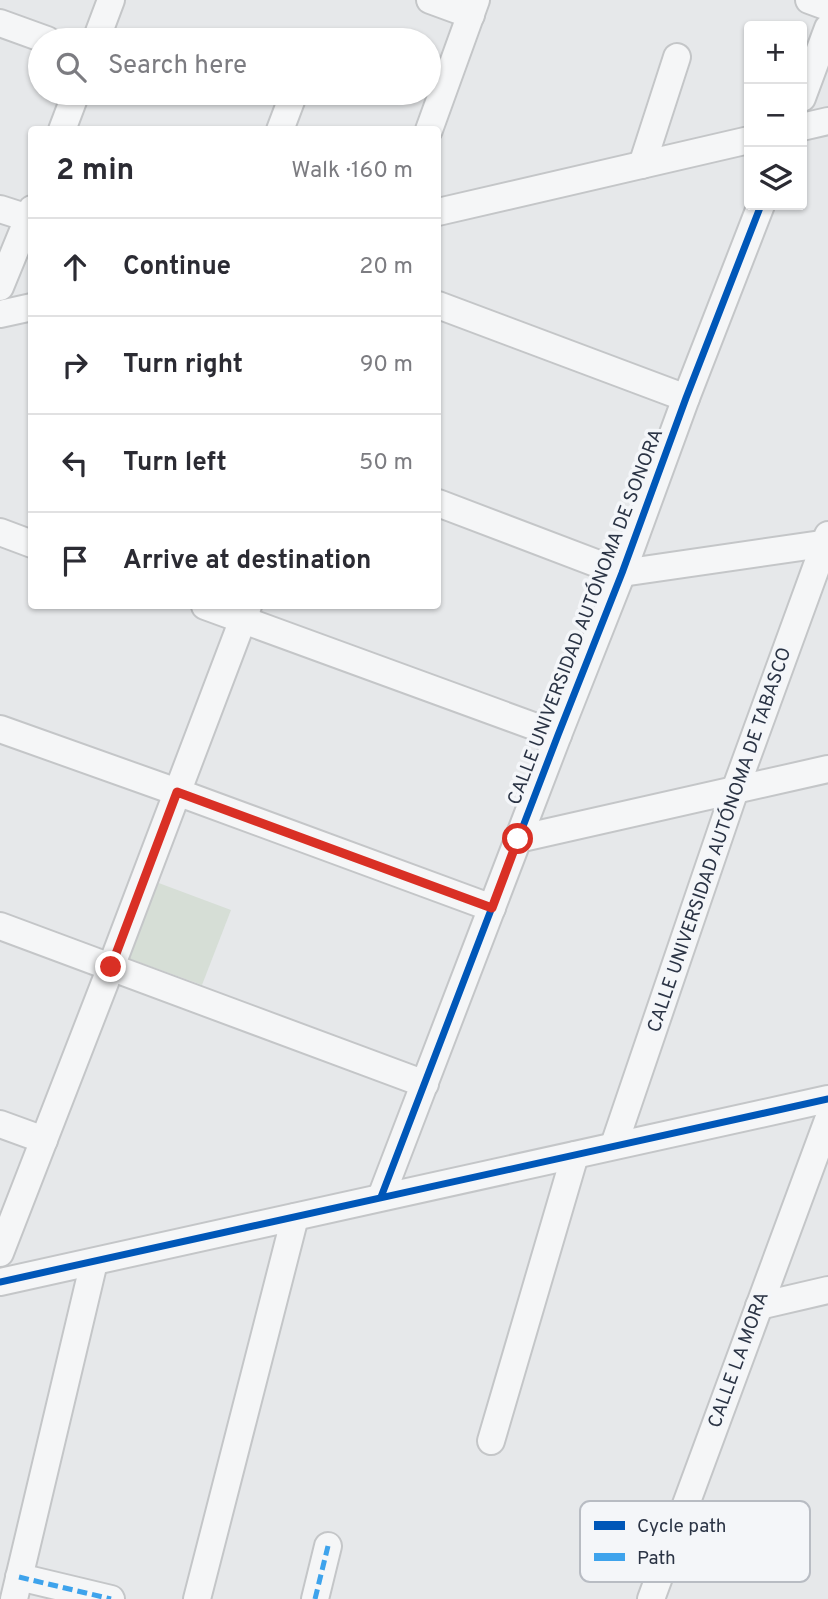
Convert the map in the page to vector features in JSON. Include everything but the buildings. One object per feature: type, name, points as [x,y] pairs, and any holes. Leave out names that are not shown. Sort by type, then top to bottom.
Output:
[{"type":"street","points":[[100,28],[111,0]]},
{"type":"street","points":[[430,0],[473,7],[441,96]]},
{"type":"street","points":[[809,0],[828,7]]},
{"type":"street","points":[[0,23],[28,33]]},
{"type":"street","points":[[807,85],[828,28]]},
{"type":"street","points":[[642,165],[677,57]]},
{"type":"street","points":[[64,126],[71,105]]},
{"type":"street","points":[[282,126],[289,105]]},
{"type":"street","points":[[430,126],[438,105]]},
{"type":"street","points":[[807,126],[828,121]]},
{"type":"street","points":[[441,211],[744,141]]},
{"type":"street","points":[[0,209],[28,214]]},
{"type":"street","name":"CALLE UNIVERSIDAD AUTÓNOMA DE SONORA","points":[[381,1197],[759,210]]},
{"type":"street","points":[[0,286],[28,219]]},
{"type":"street","points":[[441,306],[687,398]]},
{"type":"street","points":[[0,314],[28,308]]},
{"type":"street","points":[[441,504],[622,573],[827,541]]},
{"type":"street","points":[[0,532],[28,542]]},
{"type":"street","name":"CALLE UNIVERSIDAD AUTÓNOMA DE TABASCO","points":[[614,1145],[735,790],[827,541]]},
{"type":"street","points":[[226,609],[246,612],[558,735]]},
{"type":"street","points":[[0,1253],[246,612]]},
{"type":"street","points":[[0,729],[492,908]]},
{"type":"street","points":[[518,839],[828,769]]},
{"type":"street","points":[[0,926],[425,1084]]},
{"type":"street","points":[[0,1282],[828,1099]]},
{"type":"street","name":"CALLE LA MORA","points":[[687,1501],[828,1121]]},
{"type":"street","points":[[0,1124],[44,1140]]},
{"type":"street","points":[[491,1441],[575,1155]]},
{"type":"street","points":[[197,1599],[295,1217]]},
{"type":"street","points":[[94,1262],[16,1588],[111,1599]]},
{"type":"street","points":[[759,1306],[828,1290]]},
{"type":"street","points":[[316,1599],[328,1546]]},
{"type":"street","name":"CALLE LA MORA","points":[[651,1599],[657,1582]]},
{"type":"shaded area","points":[[156,882],[231,910],[202,985],[125,957]]},
{"type":"marked path","points":[[315,1599],[328,1546]]},
{"type":"marked path","points":[[19,1577],[111,1599]]},
{"type":"cycle path","points":[[381,1197],[759,210]]},
{"type":"cycle path","points":[[0,1282],[828,1099]]},
{"type":"route","points":[[111,967],[177,792],[492,908],[518,839]]}]
